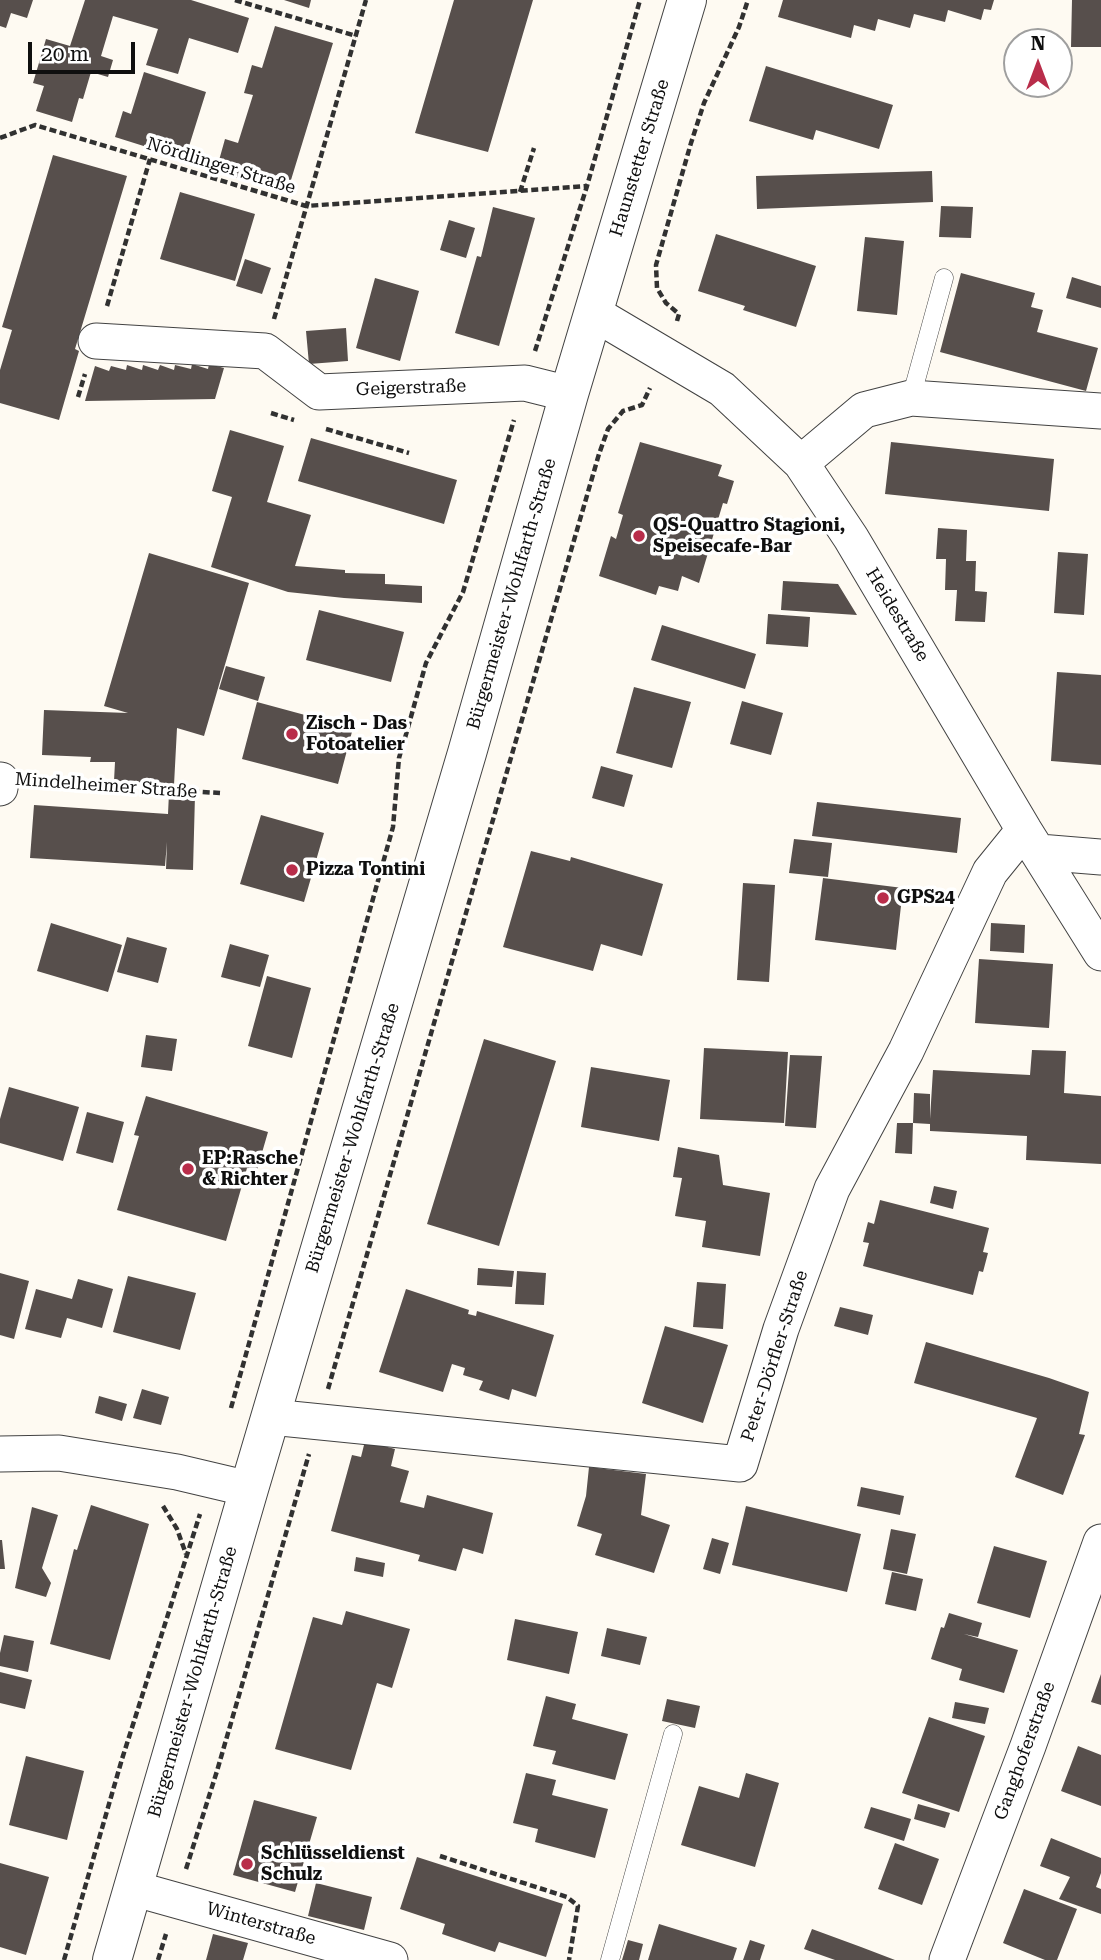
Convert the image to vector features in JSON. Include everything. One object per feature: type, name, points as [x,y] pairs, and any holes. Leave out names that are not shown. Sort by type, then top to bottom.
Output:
[{"type":"street","name":"Haunstetter Straße","points":[[593,316],[687,0]]},
{"type":"street","name":"Heidestraße","points":[[593,316],[607,321],[722,389],[801,463],[852,538],[1031,841],[1101,953]]},
{"type":"street","name":"Bürgermeister-Wohlfarth-Straße","points":[[112,1960],[593,316]]},
{"type":"street","points":[[96,341],[265,351]]},
{"type":"street","name":"Geigerstraße","points":[[265,351],[319,392],[525,383],[569,394]]},
{"type":"street","points":[[801,463],[864,410],[911,398],[1101,411]]},
{"type":"street","name":"Mindelheimer Straße","points":[[0,788],[1,780]]},
{"type":"street","points":[[1031,841],[1101,857]]},
{"type":"street","name":"Peter-Dörfler-Straße","points":[[271,1417],[740,1464],[781,1329],[832,1189],[906,1051],[990,872],[1031,841]]},
{"type":"street","points":[[0,1454],[59,1453],[177,1472],[249,1489]]},
{"type":"street","name":"Ganghoferstraße","points":[[947,1960],[1101,1542]]},
{"type":"street","name":"Winterstraße","points":[[132,1888],[390,1960]]},
{"type":"lane","points":[[911,398],[943,278]]},
{"type":"lane","points":[[610,1960],[673,1734]]},
{"type":"path","points":[[235,0],[356,36]]},
{"type":"path","name":"Nördlinger Straße","points":[[0,138],[35,125],[306,206],[366,0]]},
{"type":"path","points":[[229,1415],[393,827],[399,758],[426,663],[464,592],[525,383],[587,186],[640,0]]},
{"type":"path","points":[[158,1960],[217,1771],[598,454],[608,429],[623,411],[642,405],[679,314],[666,303],[657,288],[656,265],[691,143],[748,0]]},
{"type":"path","points":[[520,192],[534,148]]},
{"type":"path","points":[[78,397],[150,159]]},
{"type":"path","points":[[265,351],[306,206],[587,186]]},
{"type":"path","points":[[271,413],[296,421]]},
{"type":"path","points":[[321,428],[409,453]]},
{"type":"path","name":"Mindelheimer Straße","points":[[1,780],[220,793]]},
{"type":"path","points":[[64,1960],[122,1759],[211,1480]]},
{"type":"path","points":[[440,1856],[568,1897],[578,1906],[569,1960]]},
{"type":"building","points":[[0,0],[33,0],[27,18],[11,13],[6,28],[0,26]]},
{"type":"building","points":[[85,0],[191,0],[249,18],[238,53],[189,38],[178,74],[146,65],[158,29],[113,16],[101,56],[113,60],[108,77],[91,72],[83,99],[79,98],[72,122],[36,111],[44,86],[33,83],[46,39],[70,46]]},
{"type":"building","points":[[284,0],[311,0],[309,8]]},
{"type":"building","points":[[454,0],[533,0],[488,152],[415,133]]},
{"type":"building","points":[[783,0],[994,0],[991,10],[984,9],[981,20],[948,10],[945,22],[914,14],[910,28],[878,19],[875,31],[854,25],[851,38],[778,17]]},
{"type":"building","points":[[1072,0],[1101,0],[1101,47],[1073,47]]},
{"type":"building","points":[[275,26],[333,43],[287,193],[228,175],[230,168],[218,164],[225,139],[238,143],[253,95],[244,93],[252,65],[262,68]]},
{"type":"building","points":[[766,66],[893,105],[879,149],[816,130],[813,140],[749,121]]},
{"type":"building","points":[[144,72],[206,92],[185,159],[115,137],[123,111],[131,114]]},
{"type":"building","points":[[53,155],[127,176],[75,349],[79,351],[59,420],[0,403],[0,370],[12,330],[2,327]]},
{"type":"building","points":[[932,171],[933,202],[757,209],[756,176]]},
{"type":"building","points":[[180,192],[255,214],[235,281],[160,259]]},
{"type":"building","points":[[941,206],[973,207],[971,238],[939,237]]},
{"type":"building","points":[[493,207],[535,218],[499,346],[455,333],[477,256],[481,257]]},
{"type":"building","points":[[449,220],[475,228],[466,258],[440,250]]},
{"type":"building","points":[[716,234],[816,266],[796,327],[743,310],[745,306],[698,291]]},
{"type":"building","points":[[865,237],[904,241],[897,315],[857,311]]},
{"type":"building","points":[[245,259],[271,268],[262,294],[236,286]]},
{"type":"building","points":[[961,273],[1035,293],[1031,307],[1043,310],[1037,332],[1098,348],[1086,391],[940,352]]},
{"type":"building","points":[[1072,277],[1101,286],[1101,308],[1066,298]]},
{"type":"building","points":[[375,278],[419,291],[400,361],[356,348]]},
{"type":"building","points":[[346,328],[348,361],[309,364],[306,331]]},
{"type":"building","points":[[192,364],[208,369],[209,364],[224,368],[215,399],[85,401],[95,366],[109,371],[111,366],[126,370],[127,365],[142,370],[143,365],[158,370],[160,365],[174,370],[175,365],[191,369]]},
{"type":"building","points":[[230,430],[284,446],[267,502],[311,515],[295,566],[345,570],[345,573],[385,574],[385,584],[422,586],[422,603],[288,592],[211,567],[232,497],[212,491]]},
{"type":"building","points":[[311,438],[457,480],[444,524],[298,481]]},
{"type":"building","points":[[640,442],[722,465],[718,476],[734,481],[727,504],[723,503],[699,583],[682,576],[678,591],[659,586],[656,595],[599,576],[611,536],[616,539],[623,515],[618,513]]},
{"type":"building","points":[[891,442],[1054,459],[1049,511],[885,494]]},
{"type":"building","points":[[938,528],[967,530],[966,561],[976,561],[975,591],[987,592],[985,622],[955,621],[957,590],[945,590],[946,559],[936,559]]},
{"type":"building","points":[[1058,552],[1088,554],[1084,615],[1054,613]]},
{"type":"building","points":[[149,553],[249,583],[204,736],[177,728],[174,785],[114,781],[115,762],[90,762],[91,757],[42,755],[44,710],[128,713],[104,706]]},
{"type":"building","points":[[783,581],[838,584],[857,615],[781,610]]},
{"type":"building","points":[[319,610],[404,632],[391,682],[306,660]]},
{"type":"building","points":[[768,614],[810,617],[808,647],[766,644]]},
{"type":"building","points":[[662,625],[756,654],[745,689],[651,660]]},
{"type":"building","points":[[226,666],[265,677],[258,701],[219,689]]},
{"type":"building","points":[[1057,672],[1101,675],[1101,765],[1051,761]]},
{"type":"building","points":[[634,687],[691,702],[672,768],[616,753]]},
{"type":"building","points":[[742,701],[783,713],[771,755],[730,744]]},
{"type":"building","points":[[257,702],[353,728],[338,784],[242,759]]},
{"type":"building","points":[[601,766],[633,775],[624,807],[592,798]]},
{"type":"building","points":[[169,793],[195,795],[193,870],[166,869],[167,842],[165,866],[30,858],[34,805],[168,814]]},
{"type":"building","points":[[817,802],[961,818],[957,853],[812,836]]},
{"type":"building","points":[[261,815],[324,833],[304,902],[240,884]]},
{"type":"building","points":[[794,839],[832,843],[828,877],[789,873]]},
{"type":"building","points":[[531,851],[570,861],[571,857],[663,884],[642,956],[601,944],[593,971],[503,947]]},
{"type":"building","points":[[823,878],[903,888],[896,950],[815,940]]},
{"type":"building","points":[[743,883],[775,885],[769,982],[737,980]]},
{"type":"building","points":[[51,923],[122,945],[108,992],[37,971]]},
{"type":"building","points":[[991,923],[1025,925],[1024,953],[990,951]]},
{"type":"building","points":[[127,937],[167,948],[158,983],[117,972]]},
{"type":"building","points":[[230,944],[269,955],[260,987],[221,977]]},
{"type":"building","points":[[979,959],[1053,964],[1049,1028],[975,1023]]},
{"type":"building","points":[[267,976],[311,988],[292,1058],[248,1046]]},
{"type":"building","points":[[146,1035],[177,1039],[172,1071],[141,1067]]},
{"type":"building","points":[[484,1039],[556,1061],[499,1246],[427,1224]]},
{"type":"building","points":[[704,1048],[788,1052],[784,1123],[700,1119]]},
{"type":"building","points":[[1032,1050],[1066,1051],[1064,1093],[1101,1096],[1101,1164],[1026,1160],[1027,1136],[930,1131],[930,1124],[913,1123],[914,1093],[930,1094],[930,1119],[933,1070],[1030,1075]]},
{"type":"building","points":[[790,1055],[822,1056],[816,1128],[785,1126]]},
{"type":"building","points":[[591,1067],[670,1080],[659,1141],[581,1127]]},
{"type":"building","points":[[9,1087],[79,1107],[63,1161],[0,1143],[0,1119]]},
{"type":"building","name":"EP:Rasche & Richter","points":[[146,1096],[268,1132],[257,1170],[247,1168],[226,1241],[117,1210],[139,1136],[134,1135]]},
{"type":"building","points":[[87,1112],[124,1122],[113,1163],[76,1153]]},
{"type":"building","points":[[897,1123],[913,1123],[912,1154],[895,1153]]},
{"type":"building","points":[[678,1147],[719,1155],[723,1185],[770,1193],[760,1256],[702,1247],[706,1221],[675,1216],[682,1178],[673,1177]]},
{"type":"building","points":[[934,1186],[957,1191],[953,1209],[930,1203]]},
{"type":"building","points":[[880,1200],[989,1228],[983,1252],[988,1253],[983,1272],[979,1271],[973,1295],[863,1266],[869,1243],[863,1242],[868,1222],[874,1224]]},
{"type":"building","points":[[478,1268],[514,1271],[512,1287],[477,1285]]},
{"type":"building","points":[[517,1271],[546,1273],[544,1305],[515,1304]]},
{"type":"building","points":[[0,1273],[29,1281],[14,1339],[0,1335]]},
{"type":"building","points":[[128,1276],[196,1293],[180,1350],[113,1332]]},
{"type":"building","points":[[78,1279],[113,1289],[102,1328],[67,1318],[61,1338],[25,1329],[36,1289],[72,1299]]},
{"type":"building","points":[[697,1282],[726,1284],[723,1329],[693,1327]]},
{"type":"building","points":[[406,1289],[469,1310],[468,1314],[476,1316],[477,1311],[554,1335],[536,1397],[512,1389],[509,1400],[479,1390],[483,1381],[463,1375],[465,1368],[452,1364],[443,1392],[379,1372]]},
{"type":"building","points":[[840,1307],[873,1315],[868,1335],[834,1326]]},
{"type":"building","points":[[665,1326],[728,1345],[703,1423],[642,1403]]},
{"type":"building","points":[[926,1342],[1089,1392],[1079,1434],[1085,1435],[1063,1495],[1015,1477],[1037,1418],[914,1383]]},
{"type":"building","points":[[142,1389],[169,1397],[161,1425],[133,1418]]},
{"type":"building","points":[[99,1396],[127,1404],[122,1421],[95,1413]]},
{"type":"building","points":[[365,1441],[395,1449],[391,1466],[409,1471],[400,1502],[424,1508],[427,1495],[493,1513],[483,1554],[463,1548],[456,1571],[418,1561],[420,1555],[331,1531],[352,1455],[361,1457]]},
{"type":"building","points":[[589,1467],[646,1474],[641,1515],[670,1525],[654,1573],[595,1555],[602,1534],[577,1526],[586,1496]]},
{"type":"building","points":[[861,1487],[904,1496],[900,1515],[857,1506]]},
{"type":"building","points":[[91,1505],[149,1524],[110,1660],[50,1644],[74,1549],[77,1550]]},
{"type":"building","points":[[746,1506],[861,1534],[847,1592],[732,1565]]},
{"type":"building","points":[[32,1507],[58,1515],[42,1568],[51,1583],[46,1597],[15,1588]]},
{"type":"building","points":[[891,1529],[916,1534],[907,1574],[883,1569]]},
{"type":"building","points":[[712,1538],[729,1543],[720,1574],[703,1569]]},
{"type":"building","points":[[2,1540],[5,1569],[0,1569]]},
{"type":"building","points":[[994,1546],[1047,1561],[1030,1618],[977,1603]]},
{"type":"building","points":[[356,1557],[385,1563],[383,1577],[354,1571]]},
{"type":"building","points":[[892,1572],[923,1579],[916,1611],[885,1604]]},
{"type":"building","points":[[346,1611],[410,1629],[392,1688],[377,1683],[351,1770],[275,1749],[313,1617],[342,1625]]},
{"type":"building","points":[[949,1613],[982,1623],[978,1637],[964,1634],[1018,1650],[1004,1693],[959,1680],[962,1669],[931,1659],[941,1627],[944,1628]]},
{"type":"building","points":[[515,1619],[578,1632],[569,1674],[507,1660]]},
{"type":"building","points":[[607,1628],[647,1637],[640,1665],[601,1656]]},
{"type":"building","points":[[4,1635],[34,1641],[28,1672],[0,1666]]},
{"type":"building","points":[[0,1672],[32,1680],[25,1709],[0,1703]]},
{"type":"building","points":[[1101,1674],[1101,1705],[1091,1702]]},
{"type":"building","points":[[546,1696],[576,1704],[572,1719],[628,1734],[615,1780],[552,1764],[556,1751],[533,1746]]},
{"type":"building","points":[[667,1699],[700,1706],[695,1728],[662,1721]]},
{"type":"building","points":[[955,1702],[989,1708],[985,1724],[952,1718]]},
{"type":"building","points":[[929,1717],[985,1736],[959,1812],[902,1793]]},
{"type":"building","points":[[1078,1746],[1101,1755],[1101,1806],[1061,1791]]},
{"type":"building","points":[[26,1756],[84,1771],[67,1840],[9,1825]]},
{"type":"building","points":[[526,1773],[556,1780],[552,1795],[608,1809],[595,1858],[535,1842],[538,1829],[513,1823]]},
{"type":"building","points":[[746,1773],[779,1783],[755,1867],[681,1845],[699,1786],[739,1798]]},
{"type":"building","points":[[254,1800],[317,1817],[295,1892],[233,1875]]},
{"type":"building","points":[[918,1804],[950,1813],[945,1828],[914,1819]]},
{"type":"building","points":[[871,1807],[911,1819],[904,1841],[864,1828]]},
{"type":"building","points":[[1051,1838],[1101,1858],[1101,1873],[1096,1887],[1101,1889],[1101,1914],[1059,1899],[1070,1877],[1040,1866]]},
{"type":"building","points":[[895,1843],[939,1859],[922,1905],[878,1889]]},
{"type":"building","points":[[417,1857],[563,1904],[546,1957],[499,1942],[495,1952],[442,1934],[445,1924],[400,1909]]},
{"type":"building","points":[[0,1863],[49,1877],[26,1955],[0,1947]]},
{"type":"building","points":[[316,1883],[372,1897],[364,1930],[308,1916]]},
{"type":"building","points":[[1024,1889],[1077,1909],[1057,1960],[1045,1960],[1003,1943]]},
{"type":"building","points":[[659,1924],[737,1948],[733,1960],[648,1960]]},
{"type":"building","points":[[812,1929],[895,1960],[835,1960],[804,1949]]},
{"type":"building","points":[[213,1934],[248,1943],[243,1960],[206,1960]]},
{"type":"building","points":[[628,1940],[643,1944],[639,1960],[622,1960]]},
{"type":"building","points":[[750,1940],[765,1945],[760,1960],[743,1960]]},
{"type":"place","name":"QS-Quattro Stagioni, Speisecafe-Bar","points":[[639,536]]},
{"type":"place","name":"Zisch - Das Fotoatelier","points":[[292,734]]},
{"type":"place","name":"Pizza Tontini","points":[[292,870]]},
{"type":"place","name":"GPS24","points":[[883,898]]},
{"type":"place","name":"EP:Rasche & Richter","points":[[188,1169]]},
{"type":"place","name":"Schlüsseldienst Schulz","points":[[247,1864]]}]
